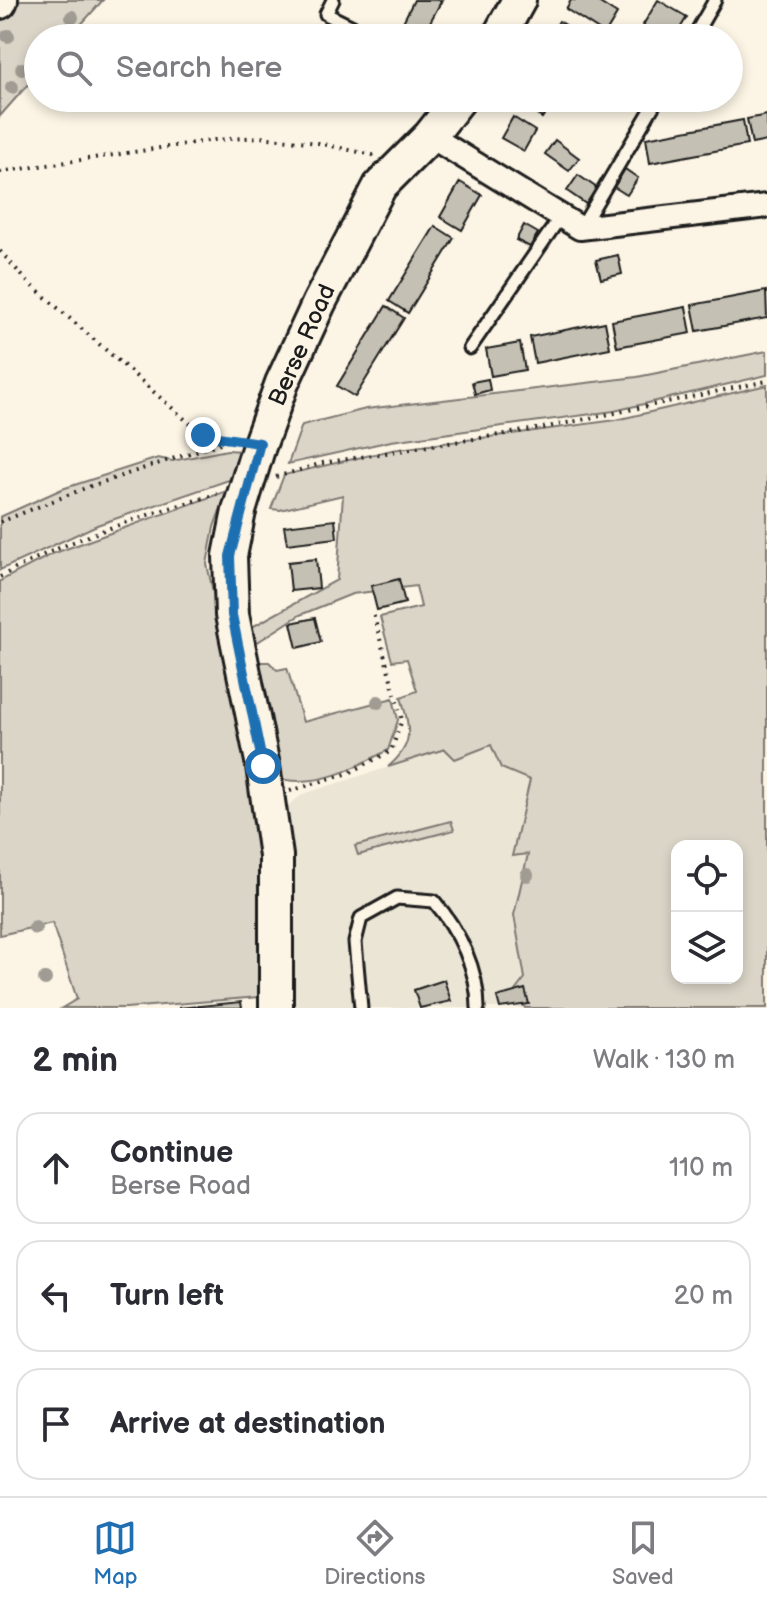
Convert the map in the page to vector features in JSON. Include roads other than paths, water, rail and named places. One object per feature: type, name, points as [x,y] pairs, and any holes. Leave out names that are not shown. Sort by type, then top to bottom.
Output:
[{"type":"main road","points":[[506,24],[519,0]]},
{"type":"main road","name":"Berse Road","points":[[276,1008],[276,856],[269,798],[232,615],[230,556],[236,500],[282,383],[319,303],[380,186],[421,146],[449,112]]},
{"type":"street","points":[[421,146],[571,222],[767,206]]},
{"type":"lane","points":[[333,0],[326,14],[346,24]]},
{"type":"lane","points":[[701,24],[715,0]]},
{"type":"lane","points":[[470,348],[571,222],[648,112]]},
{"type":"lane","points":[[361,1008],[355,942],[361,918],[397,898],[434,901],[452,922],[470,964],[478,1008]]}]
